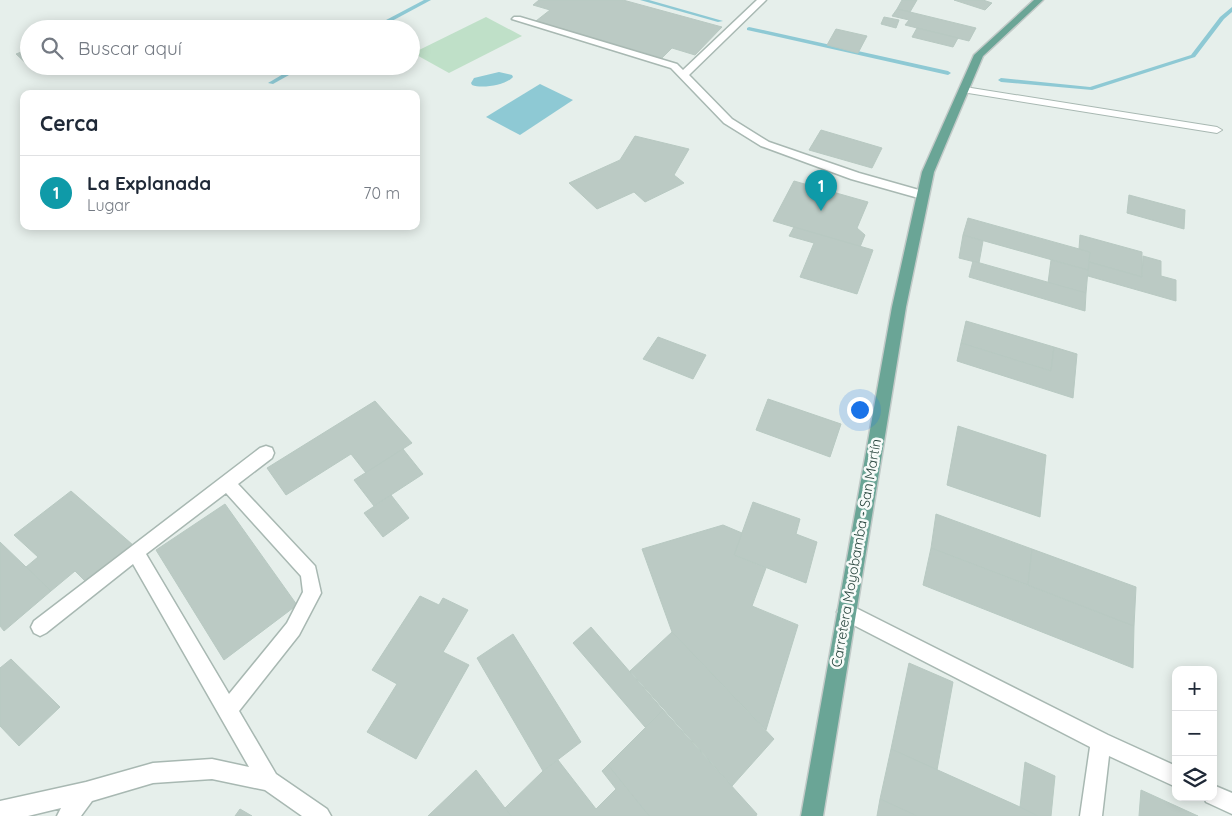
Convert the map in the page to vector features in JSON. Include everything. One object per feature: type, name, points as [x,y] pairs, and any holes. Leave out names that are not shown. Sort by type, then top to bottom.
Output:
[{"type":"main road","name":"Carretera Moyobamba - San Martín","points":[[812,816],[900,307],[928,172],[979,55],[1040,0]]},
{"type":"street","points":[[683,75],[762,0]]},
{"type":"street","points":[[517,19],[676,68],[728,121],[765,144],[855,176],[922,195]]},
{"type":"street","points":[[40,627],[266,453]]},
{"type":"street","points":[[227,483],[309,572],[312,593],[293,629],[228,710]]},
{"type":"street","points":[[135,552],[269,781]]},
{"type":"street","points":[[846,612],[1100,742],[1172,776]]},
{"type":"street","points":[[1091,816],[1100,742]]},
{"type":"street","points":[[0,812],[86,792],[153,772],[212,769],[269,781],[320,816]]},
{"type":"street","points":[[68,816],[86,792]]},
{"type":"street","points":[[1217,797],[1232,804]]},
{"type":"lane","points":[[965,90],[1217,130]]},
{"type":"green space","points":[[486,17],[522,36],[449,73],[420,57],[420,50]]},
{"type":"water","points":[[499,72],[512,75],[513,77],[494,86],[482,87],[472,85],[471,83],[474,78]]},
{"type":"water","points":[[540,84],[573,100],[520,135],[486,117]]},
{"type":"building","points":[[539,0],[623,0],[722,27],[695,55],[672,48],[662,58],[536,21],[550,10],[533,5]]},
{"type":"building","points":[[902,0],[917,0],[910,12],[897,9]]},
{"type":"building","points":[[954,0],[983,0],[992,3],[985,10]]},
{"type":"building","points":[[897,9],[976,28],[969,41],[905,25],[909,20],[892,16]]},
{"type":"building","points":[[884,17],[899,20],[896,28],[881,24]]},
{"type":"building","points":[[917,28],[958,38],[953,47],[912,37]]},
{"type":"building","points":[[836,29],[867,36],[858,53],[827,45]]},
{"type":"building","points":[[821,130],[882,148],[872,168],[809,150]]},
{"type":"building","points":[[635,136],[689,149],[674,175],[684,183],[645,202],[634,192],[597,209],[569,183],[620,160]]},
{"type":"building","points":[[794,181],[868,202],[857,228],[865,235],[860,247],[773,221]]},
{"type":"building","points":[[1129,195],[1185,210],[1184,229],[1127,213]]},
{"type":"building","points":[[968,218],[1090,252],[1088,270],[963,235]]},
{"type":"building","points":[[794,227],[873,250],[857,294],[800,277],[814,243],[789,236]]},
{"type":"building","points":[[963,235],[983,241],[979,263],[959,258]]},
{"type":"building","points":[[1080,235],[1142,252],[1142,277],[1089,262],[1090,252],[1079,249]]},
{"type":"building","points":[[1143,256],[1161,261],[1161,276],[1176,280],[1176,301],[1088,276],[1089,262],[1142,277]]},
{"type":"building","points":[[1051,260],[1088,270],[1086,293],[1048,283]]},
{"type":"building","points":[[973,261],[1086,293],[1085,311],[969,277]]},
{"type":"building","points":[[966,321],[1054,347],[1051,371],[961,343]]},
{"type":"building","points":[[658,337],[706,355],[693,379],[643,359]]},
{"type":"building","points":[[961,343],[1051,371],[1054,347],[1077,354],[1073,398],[957,361]]},
{"type":"building","points":[[768,399],[841,424],[830,457],[756,430]]},
{"type":"building","points":[[375,401],[412,443],[366,473],[351,454],[286,495],[267,468]]},
{"type":"building","points":[[958,426],[1046,455],[1040,517],[947,485]]},
{"type":"building","points":[[403,449],[423,474],[374,506],[354,480]]},
{"type":"building","points":[[71,491],[133,545],[88,584],[75,571],[51,591],[26,567],[38,557],[14,535]]},
{"type":"building","points":[[391,495],[409,518],[383,537],[364,513]]},
{"type":"building","points":[[753,502],[800,519],[796,534],[817,542],[806,583],[734,555]]},
{"type":"building","points":[[225,504],[297,605],[224,660],[156,550]]},
{"type":"building","points":[[936,514],[1032,549],[1028,585],[931,548]]},
{"type":"building","points":[[723,525],[742,533],[734,555],[766,568],[752,606],[798,625],[766,730],[672,632],[642,549]]},
{"type":"building","points":[[0,542],[51,591],[4,631],[0,626]]},
{"type":"building","points":[[931,548],[1134,626],[1133,668],[923,585]]},
{"type":"building","points":[[1032,549],[1136,587],[1134,626],[1028,585]]},
{"type":"building","points":[[420,596],[439,605],[443,598],[468,610],[443,652],[469,665],[416,759],[367,732],[397,684],[372,670]]},
{"type":"building","points":[[591,627],[663,710],[645,727],[573,643]]},
{"type":"building","points":[[672,632],[774,739],[732,786],[630,671]]},
{"type":"building","points":[[513,634],[581,742],[543,771],[477,658]]},
{"type":"building","points":[[11,659],[60,707],[19,746],[0,726],[0,668]]},
{"type":"building","points":[[909,663],[953,682],[937,770],[891,749]]},
{"type":"building","points":[[663,710],[757,814],[756,816],[649,816],[608,765]]},
{"type":"building","points":[[891,749],[1038,816],[917,816],[880,799]]},
{"type":"building","points":[[558,760],[596,809],[616,789],[602,771],[608,765],[649,816],[511,816],[505,808],[543,771]]},
{"type":"building","points":[[1025,762],[1055,776],[1051,816],[1038,816],[1020,807]]},
{"type":"building","points":[[476,770],[511,816],[428,816]]},
{"type":"building","points":[[1141,790],[1198,816],[1139,816]]},
{"type":"building","points":[[880,799],[917,816],[877,816]]},
{"type":"building","points":[[240,809],[252,816],[235,816]]},
{"type":"waterway","points":[[389,20],[428,0]]},
{"type":"waterway","points":[[643,0],[720,21]]},
{"type":"waterway","points":[[1001,80],[1090,89],[1193,56],[1222,18],[1232,9]]},
{"type":"waterway","points":[[749,29],[948,73]]},
{"type":"waterway","points":[[271,83],[286,75]]},
{"type":"place","name":"La Explanada","points":[[821,211]]}]
